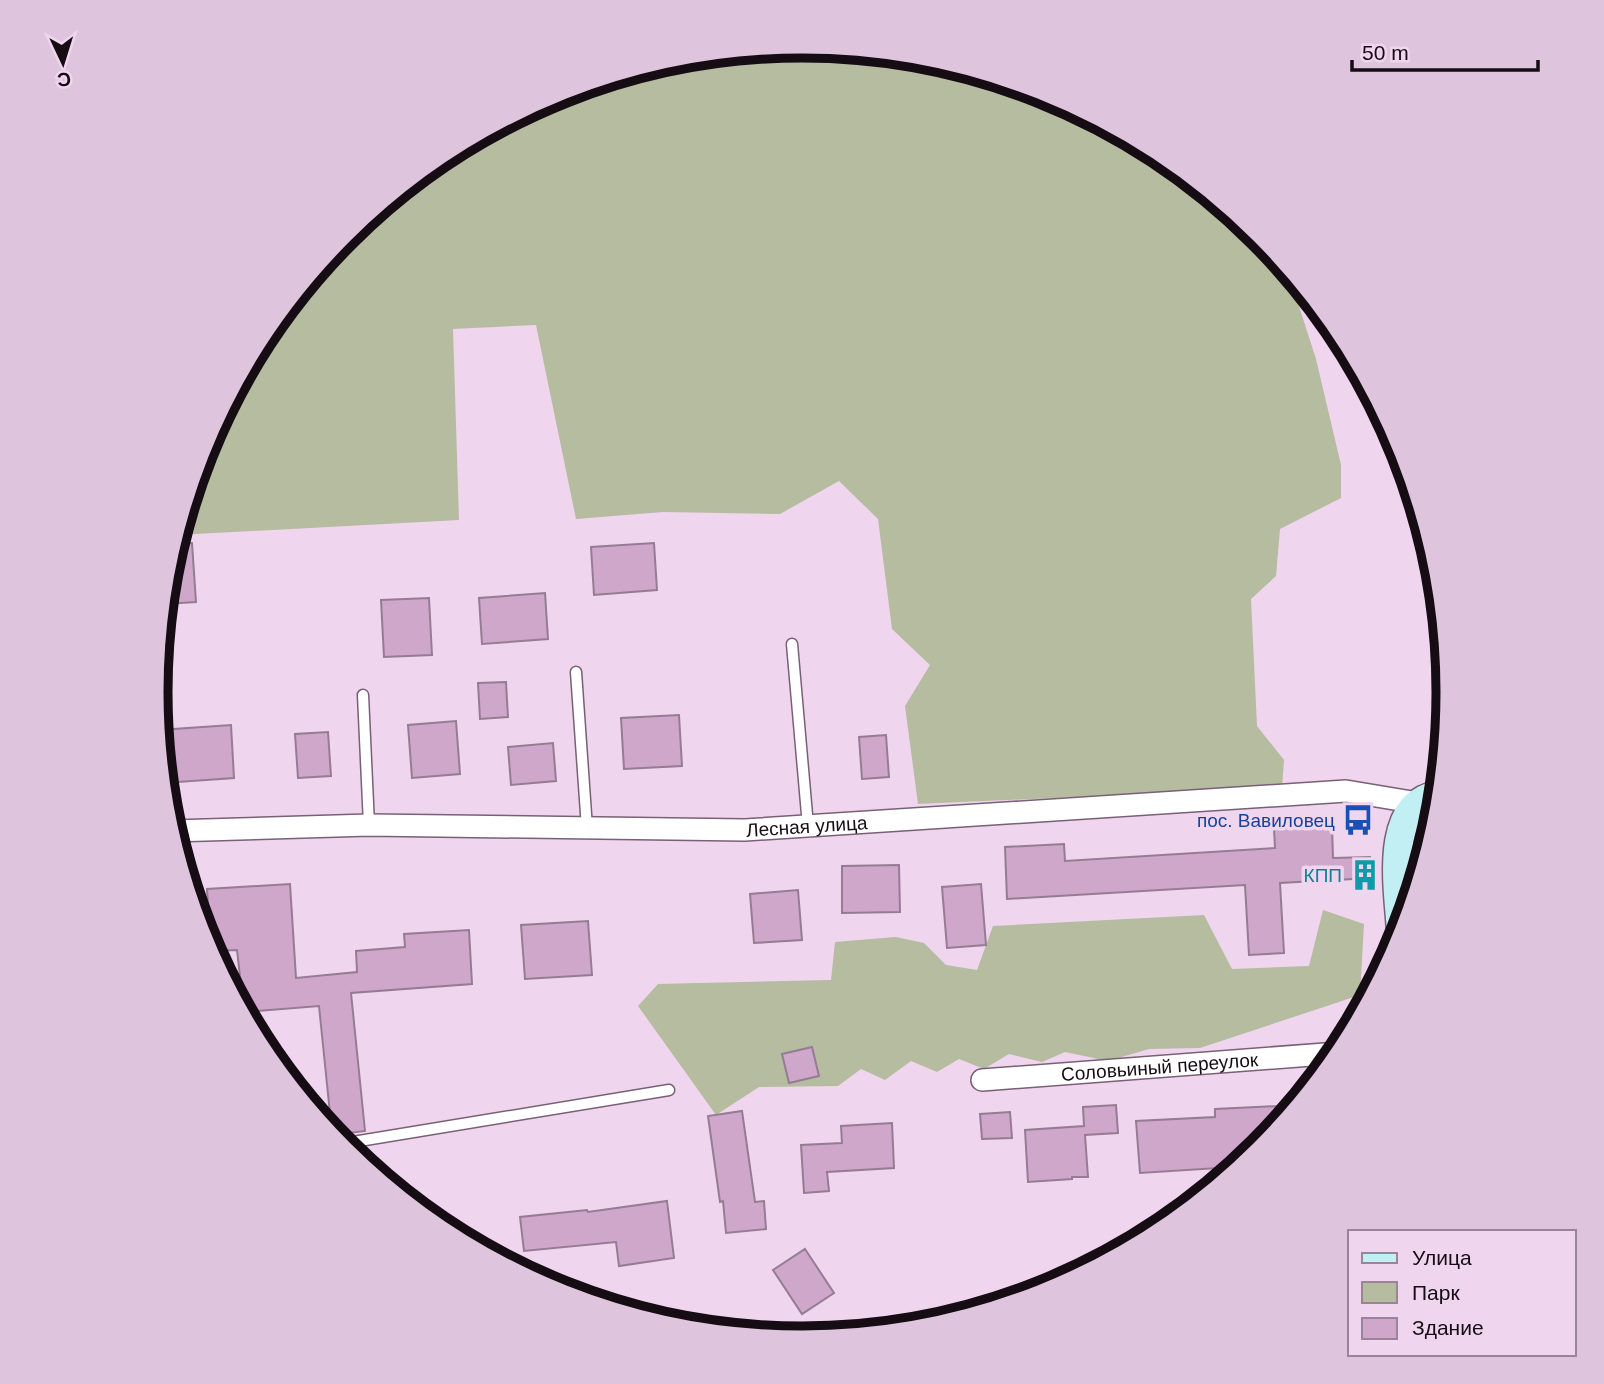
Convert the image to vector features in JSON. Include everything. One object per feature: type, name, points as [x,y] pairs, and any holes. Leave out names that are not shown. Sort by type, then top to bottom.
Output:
[{"type":"street","name":"Лесная улица","points":[[183,831],[369,825],[746,830],[1346,791],[1427,799]]},
{"type":"street","points":[[1399,905],[1397,862],[1401,831],[1408,815],[1427,800]]},
{"type":"street","name":"Соловьиный переулок","points":[[982,1080],[1322,1054]]},
{"type":"lane","points":[[792,643],[808,826]]},
{"type":"lane","points":[[576,672],[587,828]]},
{"type":"lane","points":[[363,695],[369,825]]},
{"type":"lane","points":[[356,1142],[669,1090]]},
{"type":"green space","points":[[761,59],[843,59],[885,63],[966,79],[1006,91],[1083,123],[1154,165],[1220,215],[1295,294],[1316,359],[1341,465],[1341,498],[1280,529],[1276,576],[1251,599],[1257,726],[1284,760],[1282,788],[918,804],[905,706],[930,665],[892,629],[878,519],[839,481],[780,514],[663,512],[576,519],[536,325],[453,329],[459,520],[188,534],[216,449],[253,375],[299,306],[325,274],[384,215],[416,189],[485,143],[559,106],[638,79],[719,63]]},
{"type":"green space","points":[[1323,910],[1364,924],[1359,995],[1200,1048],[1149,1049],[1108,1061],[1065,1052],[1042,1062],[1009,1054],[984,1069],[959,1059],[937,1072],[911,1061],[885,1080],[861,1069],[838,1086],[759,1087],[716,1115],[638,1006],[658,984],[831,980],[835,942],[896,937],[924,943],[946,965],[977,970],[993,926],[1204,915],[1232,969],[1309,966]]},
{"type":"building","points":[[186,543],[192,543],[196,602],[174,603],[180,568]]},
{"type":"building","points":[[654,543],[657,590],[594,595],[591,547]]},
{"type":"building","points":[[545,593],[548,639],[482,644],[479,598]]},
{"type":"building","points":[[429,598],[432,655],[384,657],[381,600]]},
{"type":"building","points":[[506,682],[508,717],[480,719],[478,683]]},
{"type":"building","points":[[679,715],[682,766],[624,769],[621,718]]},
{"type":"building","points":[[456,721],[460,774],[412,778],[408,725]]},
{"type":"building","points":[[231,725],[234,778],[174,782],[169,729]]},
{"type":"building","points":[[328,732],[331,776],[298,778],[295,734]]},
{"type":"building","points":[[886,735],[889,777],[862,779],[859,737]]},
{"type":"building","points":[[553,743],[556,781],[511,785],[508,747]]},
{"type":"building","points":[[1332,825],[1333,858],[1370,857],[1371,878],[1280,883],[1284,953],[1249,955],[1245,885],[1007,899],[1005,847],[1064,844],[1065,861],[1275,848],[1274,829]]},
{"type":"building","points":[[899,865],[900,912],[842,913],[842,866]]},
{"type":"building","points":[[290,884],[296,978],[357,972],[356,951],[405,947],[404,934],[469,930],[472,984],[351,993],[365,1131],[347,1133],[330,1115],[319,1006],[254,1011],[241,988],[237,950],[223,951],[216,935],[209,916],[207,889]]},
{"type":"building","points":[[981,884],[986,945],[947,948],[942,887]]},
{"type":"building","points":[[798,890],[802,940],[754,943],[750,894]]},
{"type":"building","points":[[588,921],[592,975],[525,979],[521,925]]},
{"type":"building","points":[[812,1047],[819,1076],[789,1083],[782,1054]]},
{"type":"building","points":[[1116,1105],[1118,1133],[1085,1135],[1088,1177],[1028,1182],[1025,1130],[1084,1126],[1083,1107]]},
{"type":"building","points":[[1278,1106],[1278,1111],[1218,1170],[1218,1168],[1140,1173],[1136,1121],[1215,1117],[1215,1109]]},
{"type":"building","points":[[742,1111],[755,1202],[764,1201],[766,1229],[726,1233],[708,1116]]},
{"type":"building","points":[[1010,1112],[1012,1138],[982,1139],[980,1114]]},
{"type":"building","points":[[892,1123],[894,1168],[827,1172],[829,1191],[804,1193],[801,1145],[842,1143],[841,1126]]},
{"type":"building","points":[[667,1201],[674,1258],[619,1266],[616,1242],[524,1251],[520,1217],[588,1212]]},
{"type":"building","points":[[805,1249],[834,1293],[802,1314],[773,1270]]},
{"type":"place","name":"пос. Вавиловец","points":[[1358,820]]},
{"type":"place","name":"КПП","points":[[1365,875]]}]
